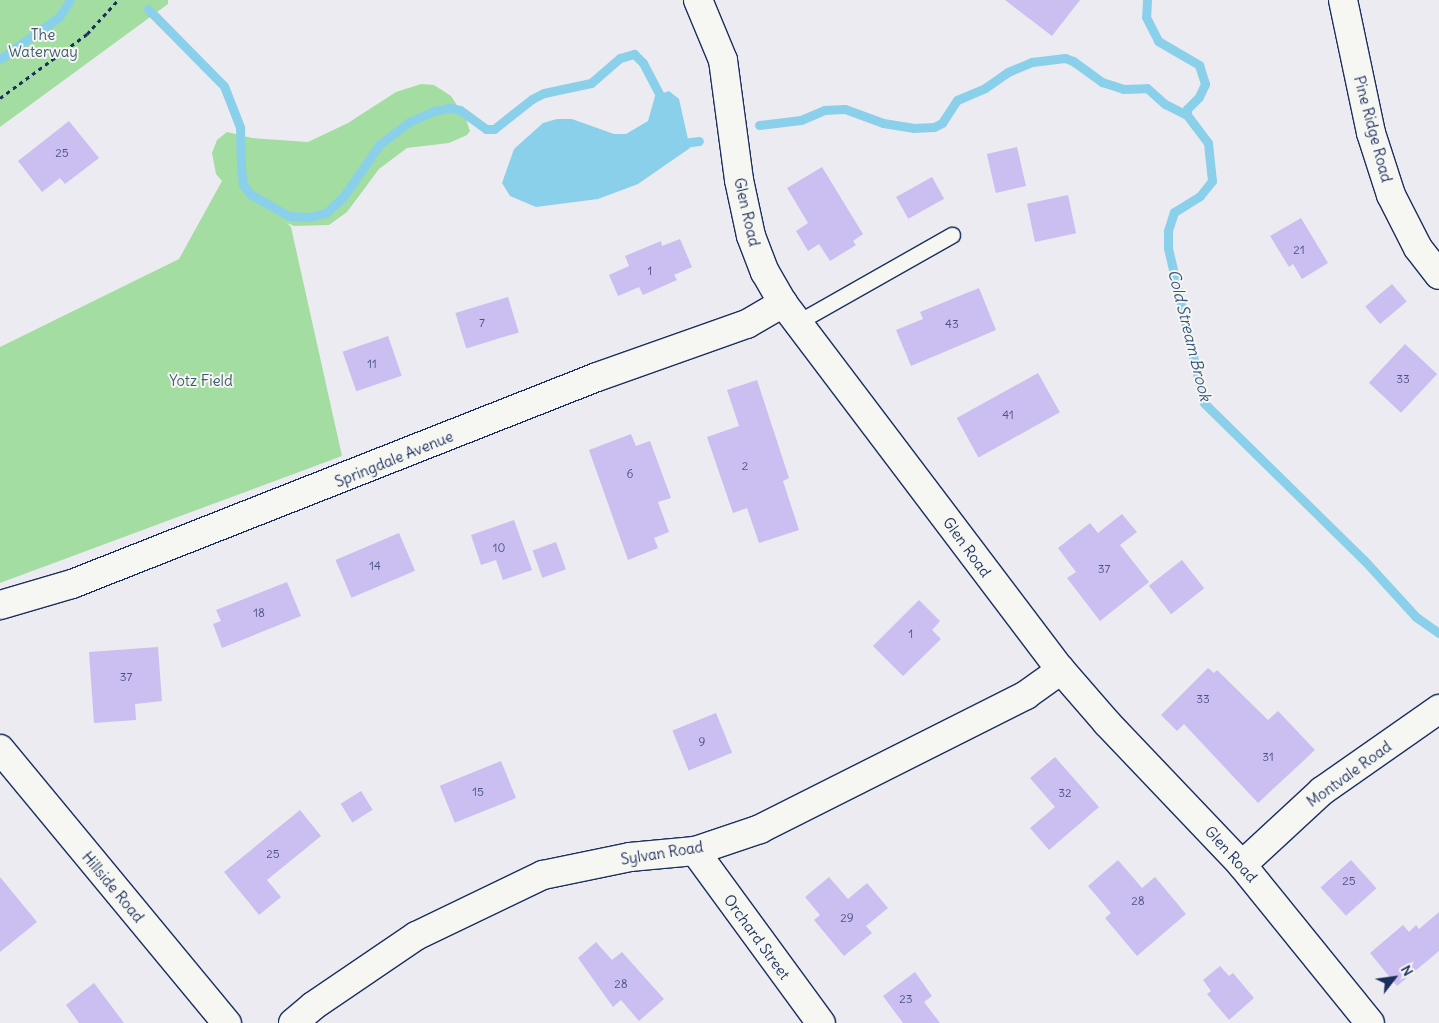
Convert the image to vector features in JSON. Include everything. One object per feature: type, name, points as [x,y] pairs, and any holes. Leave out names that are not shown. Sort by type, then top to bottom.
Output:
[{"type":"street","name":"Glen Road","points":[[698,0],[723,60],[742,199],[751,236],[765,272],[790,313],[1061,670],[1107,723],[1242,865],[1370,1023]]},
{"type":"street","name":"Pine Ridge Road","points":[[1343,0],[1371,133],[1391,195],[1418,248],[1439,275]]},
{"type":"street","name":"Springdale Avenue","points":[[0,605],[72,584],[597,377],[747,324],[790,313]]},
{"type":"street","name":"Sylvan Road","points":[[293,1023],[312,1006],[416,936],[543,875],[630,857],[695,851],[783,818],[1026,695],[1061,670]]},
{"type":"street","name":"Montvale Road","points":[[1242,865],[1322,791],[1439,709]]},
{"type":"street","name":"Hillside Road","points":[[0,749],[227,1023]]},
{"type":"street","name":"Orchard Street","points":[[695,851],[821,1023]]},
{"type":"lane","points":[[790,313],[952,235]]},
{"type":"path","points":[[0,98],[76,43],[118,0]]},
{"type":"green space","name":"The Waterway","points":[[0,0],[168,0],[168,4],[0,127]]},
{"type":"green space","name":"Yotz Field","points":[[421,84],[434,85],[451,96],[466,119],[470,131],[467,135],[449,143],[407,148],[379,169],[347,212],[329,225],[294,226],[287,223],[291,227],[342,456],[0,583],[0,347],[179,259],[222,181],[216,174],[212,153],[217,140],[227,132],[252,138],[308,142],[348,123],[396,92]]},
{"type":"water","points":[[669,91],[679,99],[690,148],[638,184],[598,199],[536,207],[510,196],[502,183],[514,149],[543,123],[557,119],[572,119],[614,134],[626,134],[648,121],[655,96]]},
{"type":"building","points":[[1005,0],[1080,0],[1052,36]]},
{"type":"building","points":[[69,121],[99,158],[65,184],[60,178],[42,192],[18,161]]},
{"type":"building","points":[[1017,147],[1026,186],[996,193],[987,154]]},
{"type":"building","points":[[822,167],[863,234],[853,241],[856,245],[830,261],[819,244],[808,251],[796,231],[808,223],[787,188]]},
{"type":"building","points":[[932,177],[944,199],[908,219],[896,197]]},
{"type":"building","points":[[1068,195],[1076,233],[1035,242],[1027,204]]},
{"type":"building","points":[[1301,218],[1328,263],[1302,279],[1293,264],[1289,267],[1270,236]]},
{"type":"building","points":[[680,239],[692,267],[674,275],[677,280],[643,295],[639,287],[618,296],[609,275],[629,266],[625,256],[661,241],[662,246]]},
{"type":"building","points":[[1392,284],[1407,302],[1380,324],[1365,306]]},
{"type":"building","points":[[979,288],[996,330],[911,366],[896,330],[923,319],[920,312]]},
{"type":"building","points":[[508,297],[519,332],[466,348],[455,313]]},
{"type":"building","points":[[388,336],[402,376],[356,391],[343,352]]},
{"type":"building","points":[[1405,344],[1437,374],[1401,413],[1369,383]]},
{"type":"building","points":[[1038,373],[1060,412],[978,457],[957,418]]},
{"type":"building","points":[[757,380],[789,478],[783,481],[799,530],[759,543],[747,508],[733,513],[707,437],[739,426],[727,390]]},
{"type":"building","points":[[631,434],[636,446],[650,441],[671,498],[658,502],[669,532],[654,538],[658,548],[628,560],[589,450]]},
{"type":"building","points":[[1122,514],[1137,532],[1120,545],[1149,582],[1100,621],[1067,578],[1076,572],[1058,548],[1090,523],[1098,533]]},
{"type":"building","points":[[514,520],[532,570],[503,580],[496,560],[481,565],[471,535]]},
{"type":"building","points":[[399,533],[415,571],[352,598],[335,560]]},
{"type":"building","points":[[556,542],[566,569],[542,578],[533,551]]},
{"type":"building","points":[[1182,560],[1204,588],[1171,614],[1149,586]]},
{"type":"building","points":[[287,582],[301,616],[222,648],[213,624],[221,621],[216,610]]},
{"type":"building","points":[[919,600],[940,621],[932,630],[941,639],[903,676],[873,646]]},
{"type":"building","points":[[158,647],[162,701],[135,704],[136,720],[94,723],[89,652]]},
{"type":"building","points":[[1208,668],[1214,673],[1217,670],[1268,720],[1278,711],[1315,750],[1258,803],[1184,724],[1177,731],[1161,715]]},
{"type":"building","points":[[716,713],[732,753],[689,770],[672,731]]},
{"type":"building","points":[[1055,757],[1099,807],[1049,850],[1030,828],[1055,807],[1030,778]]},
{"type":"building","points":[[501,761],[516,798],[455,823],[440,786]]},
{"type":"building","points":[[361,791],[373,810],[352,822],[341,804]]},
{"type":"building","points":[[300,810],[321,836],[267,880],[281,897],[259,915],[224,872]]},
{"type":"building","points":[[1118,860],[1142,888],[1155,877],[1186,914],[1137,956],[1105,918],[1111,913],[1088,886]]},
{"type":"building","points":[[1351,860],[1376,888],[1346,916],[1321,887]]},
{"type":"building","points":[[0,877],[37,922],[0,952]]},
{"type":"building","points":[[829,877],[848,899],[867,883],[888,908],[866,926],[872,933],[844,956],[814,920],[820,915],[805,897]]},
{"type":"building","points":[[1439,912],[1439,951],[1397,986],[1370,953],[1403,925],[1409,932],[1416,925],[1419,929]]},
{"type":"building","points":[[596,942],[612,960],[622,952],[664,999],[639,1021],[621,1000],[613,1007],[578,958]]},
{"type":"building","points":[[1220,966],[1229,976],[1233,973],[1254,998],[1229,1020],[1207,994],[1211,991],[1203,980]]},
{"type":"building","points":[[915,972],[932,996],[924,1002],[940,1023],[903,1023],[883,996]]},
{"type":"building","points":[[94,983],[124,1023],[79,1023],[66,1005]]},
{"type":"waterway","points":[[0,59],[59,17],[70,0]]},
{"type":"waterway","name":"Cold Stream Brook","points":[[1147,0],[1146,17],[1158,41],[1199,65],[1205,84],[1199,97],[1187,109],[1187,115],[1208,143],[1212,181],[1200,196],[1174,212],[1168,231],[1168,248],[1204,403],[1364,560],[1416,617],[1439,633]]},
{"type":"waterway","points":[[148,9],[224,86],[240,127],[243,184],[250,194],[289,216],[309,217],[326,213],[343,197],[380,144],[409,122],[434,111],[450,108],[460,110],[486,129],[494,129],[532,99],[544,93],[591,83],[620,58],[634,54],[643,63],[664,103]]},
{"type":"waterway","points":[[759,125],[801,120],[824,110],[845,109],[883,123],[913,128],[934,127],[942,123],[957,100],[985,88],[1008,72],[1032,62],[1065,58],[1073,61],[1102,82],[1123,89],[1147,88],[1165,104],[1187,115]]},
{"type":"waterway","points":[[680,140],[683,143],[699,141]]}]
